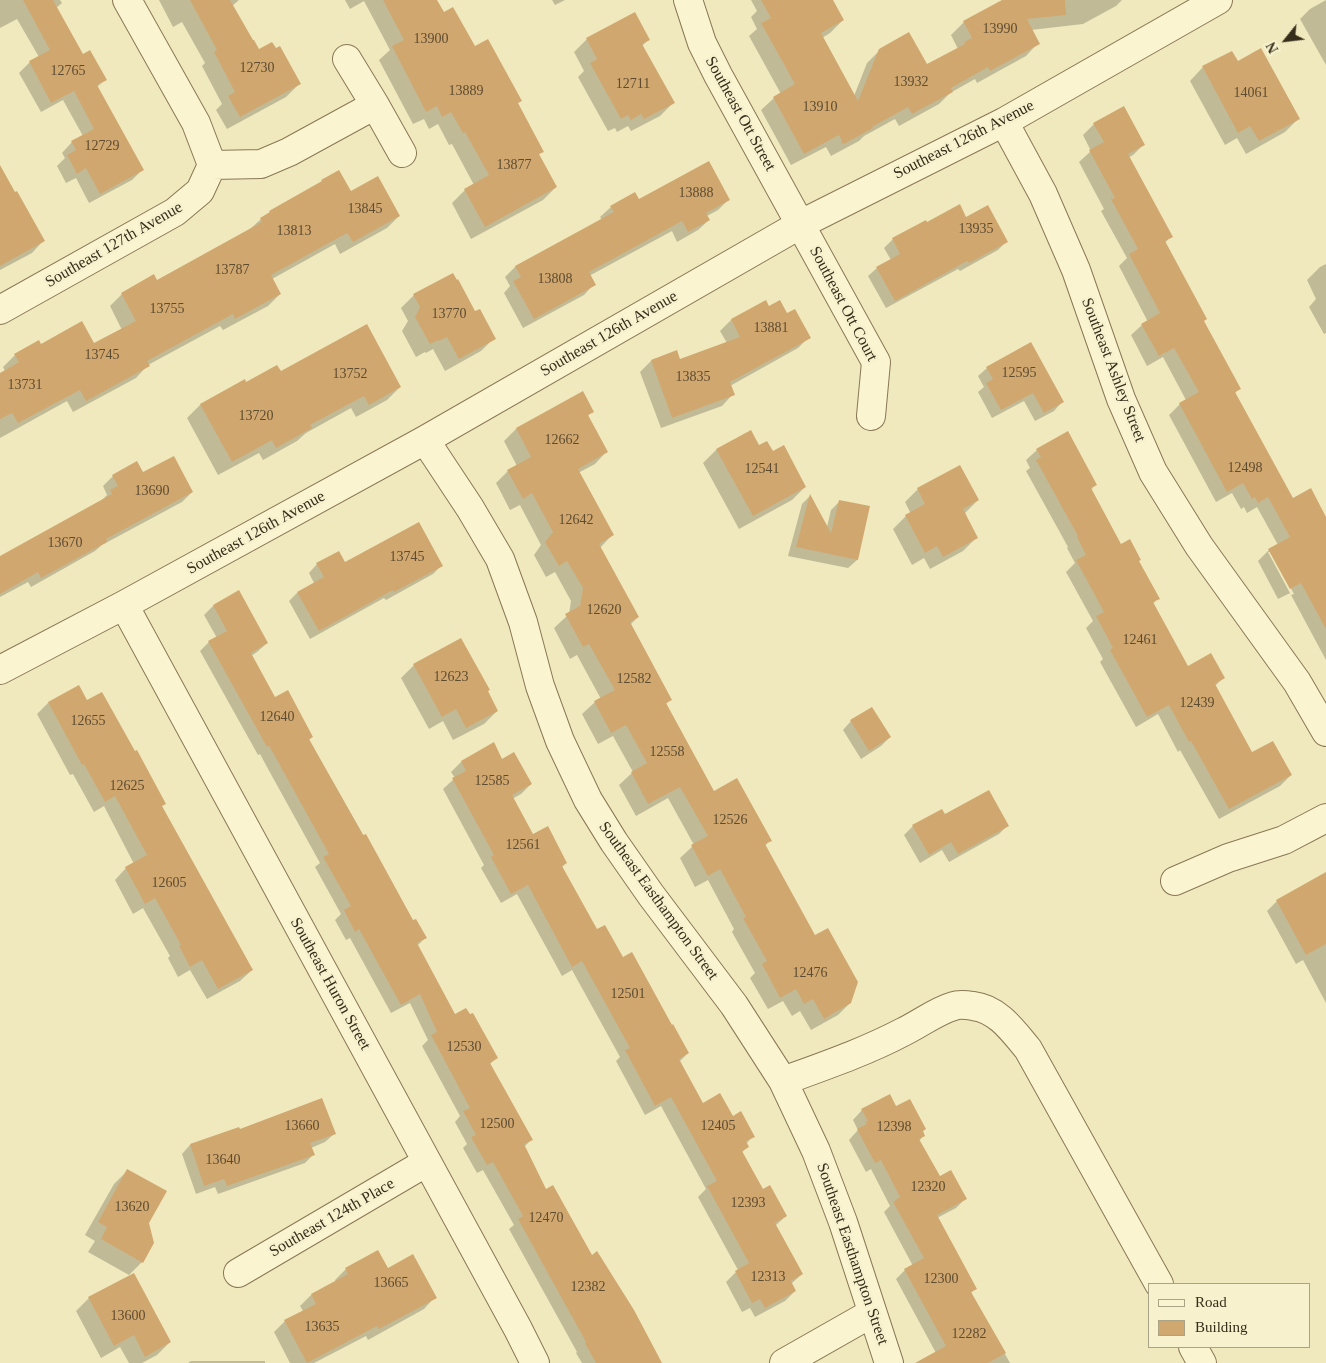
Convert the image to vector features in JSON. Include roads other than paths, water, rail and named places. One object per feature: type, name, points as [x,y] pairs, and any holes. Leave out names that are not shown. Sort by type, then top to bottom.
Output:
[{"type":"street","points":[[127,0],[196,123],[212,165],[260,164],[289,152],[375,105]]},
{"type":"street","name":"Southeast Ott Street","points":[[688,0],[702,43],[718,75],[801,224]]},
{"type":"street","name":"Southeast 126th Avenue","points":[[0,670],[124,605],[425,440],[801,224],[1004,122],[1218,0]]},
{"type":"street","points":[[347,59],[402,154]]},
{"type":"street","name":"Southeast Ashley Street","points":[[1004,122],[1043,194],[1076,270],[1121,399],[1153,472],[1199,546],[1297,682],[1326,732]]},
{"type":"street","name":"Southeast 127th Avenue","points":[[0,310],[175,212],[200,191],[212,165]]},
{"type":"street","name":"Southeast Ott Court","points":[[801,224],[876,362],[871,416]]},
{"type":"street","name":"Southeast Easthampton Street","points":[[425,440],[470,508],[500,559],[522,622],[540,686],[560,741],[588,800],[614,842],[651,895],[734,1005],[783,1081],[816,1152],[843,1222],[889,1363]]},
{"type":"street","name":"Southeast Huron Street","points":[[124,605],[535,1363]]},
{"type":"street","points":[[1175,881],[1228,858],[1284,840],[1326,818]]},
{"type":"street","points":[[783,1081],[856,1054],[904,1032],[944,1009],[956,1005],[973,1006],[988,1010],[1002,1019],[1028,1049],[1158,1283]]},
{"type":"street","name":"Southeast 124th Place","points":[[238,1273],[427,1162]]},
{"type":"street","points":[[784,1363],[872,1313]]},
{"type":"street","points":[[1194,1348],[1202,1363]]}]
